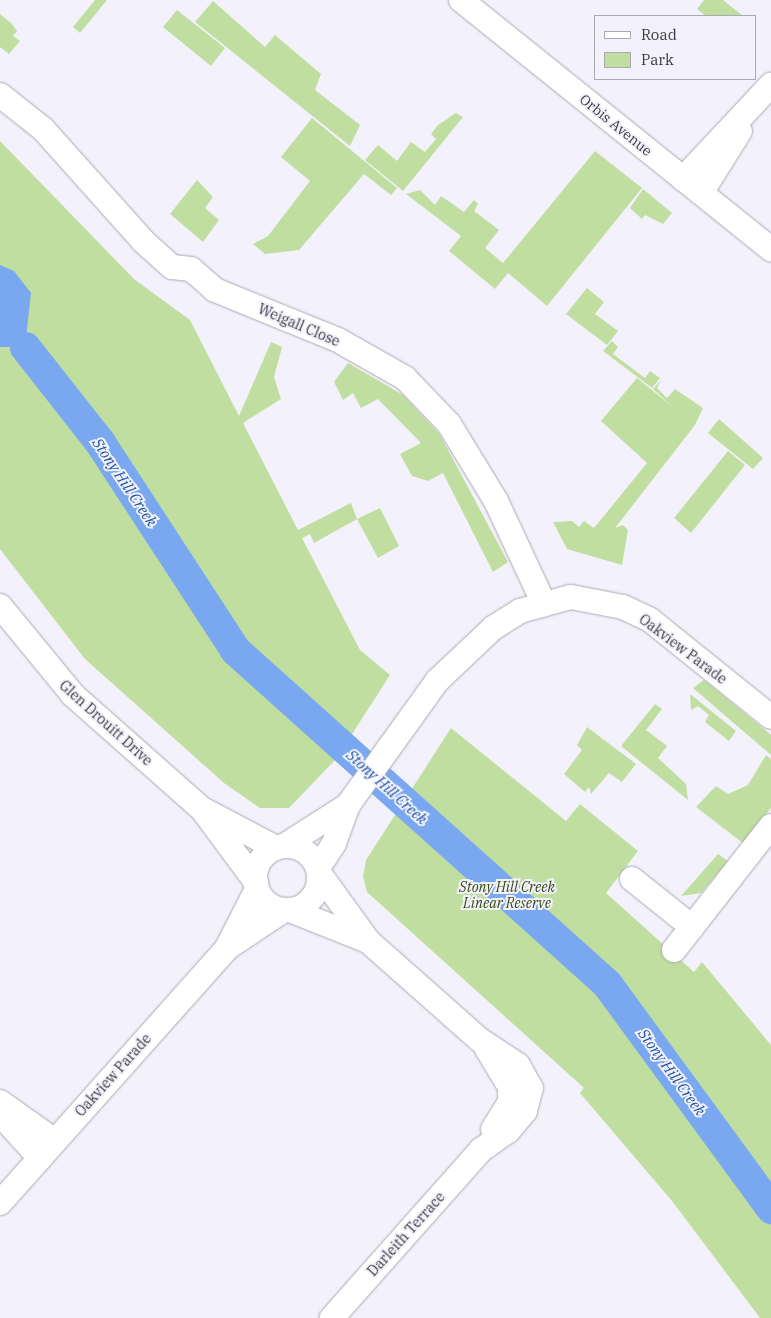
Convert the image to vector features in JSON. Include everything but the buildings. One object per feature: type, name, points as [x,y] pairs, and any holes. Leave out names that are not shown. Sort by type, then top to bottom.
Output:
[{"type":"street","name":"Orbis Avenue","points":[[461,0],[771,249]]},
{"type":"street","points":[[683,178],[764,93]]},
{"type":"street","points":[[701,193],[764,93]]},
{"type":"street","name":"Weigall Close","points":[[0,95],[43,129],[143,241],[172,267],[191,269],[215,290],[338,340],[405,378],[454,432],[496,501],[544,604]]},
{"type":"street","name":"Oakview Parade","points":[[318,871],[334,843],[348,805],[436,681],[492,628],[544,604],[571,597],[624,607],[649,620],[771,717]]},
{"type":"street","name":"Glen Drouitt Drive","points":[[0,606],[72,695],[202,809],[256,886]]},
{"type":"street","name":"Oakview Parade","points":[[280,847],[348,805]]},
{"type":"street","name":"Glen Drouitt Drive","points":[[202,809],[280,847]]},
{"type":"street","points":[[674,950],[771,826]]},
{"type":"street","points":[[280,847],[304,851],[318,871],[312,898],[287,910],[268,903],[256,886],[260,861],[280,847]]},
{"type":"street","name":"Darleith Terrace","points":[[318,871],[368,941],[480,1040],[505,1075],[510,1102],[481,1150],[332,1318]]},
{"type":"street","points":[[632,879],[692,928]]},
{"type":"street","name":"Oakview Parade","points":[[0,1203],[226,948],[256,886]]},
{"type":"street","name":"Oakview Parade","points":[[226,948],[287,910]]},
{"type":"street","name":"Darleith Terrace","points":[[287,910],[368,941]]},
{"type":"street","points":[[0,1102],[47,1149]]},
{"type":"street","points":[[0,1114],[47,1149]]},
{"type":"green space","points":[[95,0],[107,0],[80,33],[73,27]]},
{"type":"green space","points":[[704,0],[723,0],[742,15],[705,15],[697,9]]},
{"type":"green space","points":[[213,1],[265,47],[275,35],[321,74],[315,90],[360,125],[350,146],[195,22]]},
{"type":"green space","points":[[177,10],[225,48],[211,66],[163,27]]},
{"type":"green space","points":[[0,14],[12,24],[17,31],[13,36],[20,41],[9,54],[0,47]]},
{"type":"green space","points":[[456,113],[463,117],[403,191],[365,160],[378,145],[397,161],[411,142],[425,152],[436,139],[431,134],[438,125]]},
{"type":"green space","points":[[312,118],[397,188],[391,195],[364,174],[299,250],[265,254],[253,244],[268,236],[310,181],[281,157]]},
{"type":"green space","points":[[0,141],[134,279],[190,320],[239,416],[271,342],[282,347],[274,377],[281,399],[243,423],[298,530],[351,503],[357,519],[314,543],[310,534],[302,538],[360,650],[390,675],[336,759],[289,808],[260,808],[224,783],[85,659],[0,549]]},
{"type":"green space","points":[[595,151],[642,188],[547,306],[508,273],[495,289],[449,251],[461,236],[406,194],[420,190],[435,205],[441,196],[464,212],[474,200],[478,204],[474,211],[499,230],[485,248],[503,263]]},
{"type":"green space","points":[[197,180],[213,197],[205,208],[219,220],[203,242],[170,214]]},
{"type":"green space","points":[[643,189],[672,213],[663,224],[645,215],[642,219],[630,208]]},
{"type":"green space","points":[[587,288],[604,302],[595,314],[618,331],[607,345],[566,314]]},
{"type":"green space","points":[[612,341],[618,347],[613,354],[645,378],[650,371],[660,378],[652,388],[603,351]]},
{"type":"green space","points":[[348,363],[403,395],[440,435],[508,562],[493,572],[443,473],[428,481],[412,476],[400,454],[421,443],[378,399],[361,408],[353,393],[343,400],[334,382]]},
{"type":"green space","points":[[637,378],[673,407],[653,389],[661,380],[657,388],[667,398],[675,389],[703,408],[695,425],[615,528],[623,525],[628,530],[622,565],[567,549],[553,522],[572,521],[579,527],[584,521],[594,528],[647,463],[601,421]]},
{"type":"green space","points":[[719,419],[763,458],[753,469],[708,433]]},
{"type":"green space","points":[[728,451],[745,465],[691,533],[674,518]]},
{"type":"green space","points":[[380,508],[399,546],[378,558],[357,519]]},
{"type":"green space","points":[[704,680],[771,735],[771,755],[693,688]]},
{"type":"green space","points":[[690,694],[736,731],[729,741],[705,722],[709,715],[698,706],[691,710]]},
{"type":"green space","points":[[655,704],[662,709],[646,730],[667,746],[658,758],[686,784],[688,800],[621,746]]},
{"type":"green space","points":[[587,727],[636,764],[622,782],[609,773],[591,794],[589,787],[585,792],[564,774],[582,750],[577,745]]},
{"type":"green space","name":"Stony Hill Creek Linear Reserve","points":[[451,728],[566,821],[580,804],[638,851],[606,893],[694,972],[702,962],[771,1045],[771,1318],[760,1318],[672,1201],[580,1093],[584,1088],[367,892],[363,877],[366,860]]},
{"type":"green space","points":[[766,755],[771,759],[771,808],[743,843],[696,807],[716,786],[728,794],[748,785]]},
{"type":"green space","points":[[718,854],[728,861],[701,893],[681,896]]},
{"type":"water","points":[[0,265],[14,271],[31,293],[25,347],[0,347]]},
{"type":"waterway","name":"Stony Hill Creek","points":[[25,347],[99,441],[235,650],[607,984],[771,1208]]}]
